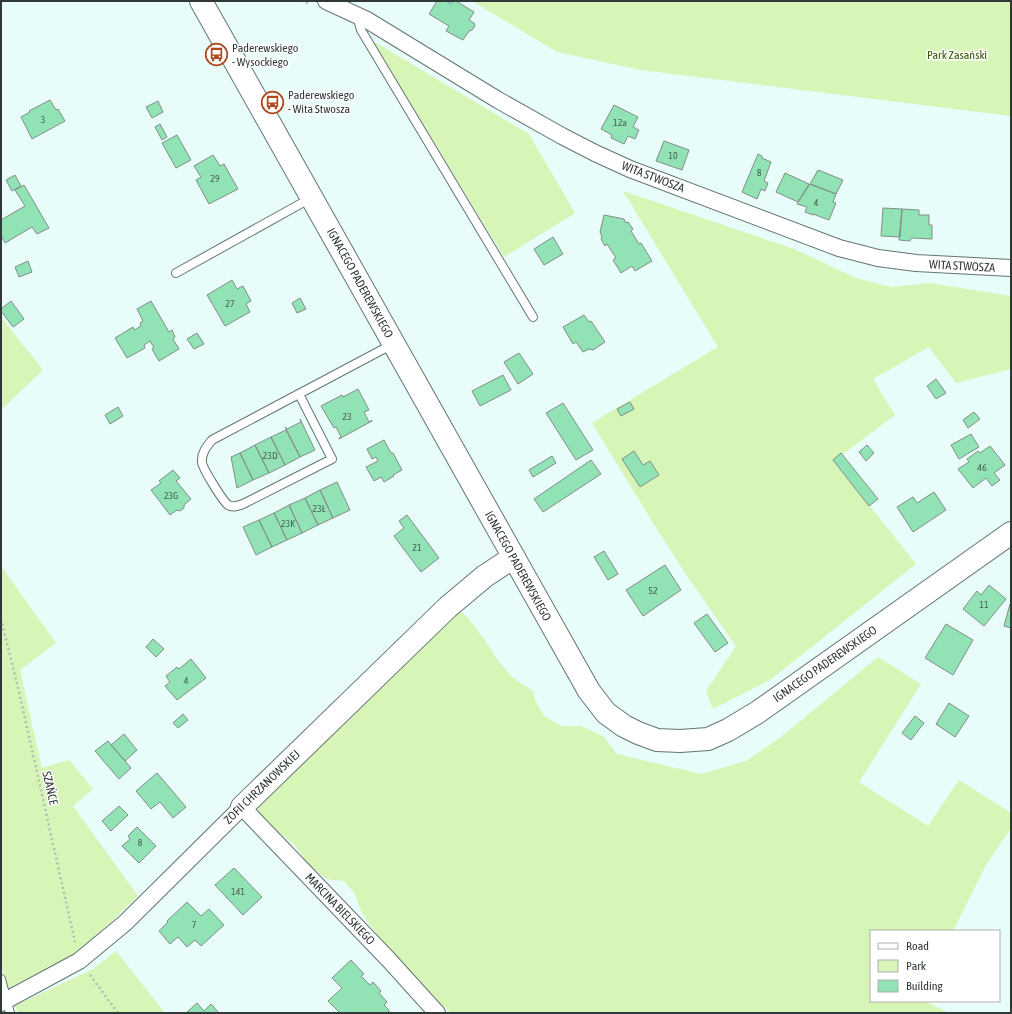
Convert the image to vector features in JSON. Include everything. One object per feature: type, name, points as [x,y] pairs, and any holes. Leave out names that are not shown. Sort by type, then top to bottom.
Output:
[{"type":"street","name":"IGNACEGO PADEREWSKIEGO","points":[[201,1],[590,691],[606,713],[624,726],[657,740],[680,741],[708,739],[728,730],[758,712],[1011,534]]},
{"type":"street","name":"WITA STWOSZA","points":[[326,1],[374,24],[510,107],[575,143],[630,169],[839,248],[878,258],[916,263],[1011,268]]},
{"type":"street","name":"ZOFII CHRZANOWSKIEJ","points":[[6,1006],[79,961],[126,923],[242,807],[448,607],[485,576],[514,557]]},
{"type":"street","name":"MARCINA BIELSKIEGO","points":[[242,807],[389,960],[437,1013]]},
{"type":"lane","points":[[357,15],[361,30],[533,317]]},
{"type":"lane","points":[[176,273],[312,197]]},
{"type":"lane","points":[[299,394],[332,460],[243,504],[236,507],[229,505],[224,501],[204,469],[201,461],[204,450],[212,440],[394,343]]},
{"type":"lane","points":[[1,979],[6,1006]]},
{"type":"path","name":"SZAŃCE","points":[[1,619],[19,692],[79,961]]},
{"type":"path","points":[[79,961],[118,1013]]},
{"type":"green space","name":"Park Zasański","points":[[472,1],[1011,1],[1011,116],[641,70],[557,52]]},
{"type":"green space","points":[[373,41],[529,134],[575,213],[504,257]]},
{"type":"green space","points":[[623,191],[794,249],[856,278],[891,287],[930,283],[1011,296],[1011,369],[956,383],[929,347],[873,379],[895,415],[834,461],[916,564],[770,680],[713,709],[706,691],[736,646],[687,576],[592,423],[718,347]]},
{"type":"green space","points":[[1,317],[43,370],[1,410]]},
{"type":"green space","points":[[1,566],[56,643],[20,670],[42,768],[69,760],[93,789],[73,806],[138,896],[82,950],[7,989],[1,964]]},
{"type":"green space","points":[[460,611],[468,618],[485,640],[499,662],[513,678],[533,691],[535,700],[544,716],[561,726],[581,726],[604,737],[617,754],[701,774],[746,761],[781,737],[878,657],[921,684],[859,782],[928,826],[959,780],[1011,813],[1011,828],[987,863],[954,930],[870,930],[870,1002],[927,1002],[949,1013],[451,1013],[389,960],[384,943],[369,924],[361,911],[355,894],[344,881],[326,879],[308,864],[294,844],[276,831],[259,814],[256,805]]},
{"type":"green space","points":[[116,951],[165,1013],[19,1013],[14,1006],[93,969]]},
{"type":"building","points":[[437,1],[446,1],[451,4],[452,1],[456,1],[474,12],[469,20],[474,23],[475,26],[469,31],[463,40],[446,31],[449,26],[429,14]]},
{"type":"building","points":[[50,100],[56,110],[58,109],[65,121],[32,139],[21,117]]},
{"type":"building","points":[[158,101],[163,112],[152,118],[146,107]]},
{"type":"building","points":[[614,105],[638,117],[633,127],[639,130],[635,139],[628,136],[624,144],[611,138],[612,135],[601,129]]},
{"type":"building","points":[[160,124],[167,137],[162,140],[155,127]]},
{"type":"building","points":[[177,135],[191,160],[176,168],[162,143]]},
{"type":"building","points":[[664,141],[689,150],[682,170],[656,161]]},
{"type":"building","points":[[758,154],[762,156],[762,158],[771,162],[764,181],[768,183],[765,191],[761,189],[757,199],[742,192]]},
{"type":"building","points":[[213,155],[220,166],[224,164],[238,189],[209,204],[196,180],[201,177],[194,166]]},
{"type":"building","points":[[818,170],[843,180],[836,194],[810,184]]},
{"type":"building","points":[[785,173],[809,184],[798,202],[776,192]]},
{"type":"building","points":[[15,175],[21,186],[12,191],[6,180]]},
{"type":"building","points":[[810,184],[836,194],[833,202],[836,203],[829,220],[805,212],[807,207],[797,204]]},
{"type":"building","points":[[24,185],[49,228],[37,234],[32,227],[5,243],[1,235],[1,220],[25,206],[15,190]]},
{"type":"building","points":[[883,208],[902,209],[900,237],[881,236]]},
{"type":"building","points":[[902,209],[919,210],[919,215],[929,215],[929,225],[932,225],[932,239],[911,238],[910,241],[899,240]]},
{"type":"building","points":[[604,215],[624,219],[626,223],[628,222],[633,229],[631,231],[639,244],[641,243],[652,261],[635,271],[632,266],[621,273],[613,260],[616,258],[607,244],[605,246],[601,239],[602,237],[600,232]]},
{"type":"building","points":[[553,237],[563,254],[544,265],[534,249]]},
{"type":"building","points":[[28,261],[32,272],[19,277],[15,267]]},
{"type":"building","points":[[232,280],[237,289],[243,286],[251,301],[246,304],[250,312],[225,326],[207,295]]},
{"type":"building","points":[[300,298],[306,309],[297,313],[292,303]]},
{"type":"building","points":[[11,301],[24,319],[13,327],[1,311],[1,309]]},
{"type":"building","points":[[151,301],[169,332],[172,330],[175,337],[173,339],[179,349],[159,361],[152,349],[154,348],[150,341],[144,345],[145,348],[127,358],[115,338],[133,327],[134,330],[141,326],[140,323],[143,321],[137,309]]},
{"type":"building","points":[[584,315],[589,322],[591,321],[605,342],[593,350],[589,349],[583,352],[576,342],[573,344],[563,327]]},
{"type":"building","points":[[197,333],[204,344],[194,349],[187,339]]},
{"type":"building","points":[[519,353],[533,374],[518,384],[504,362]]},
{"type":"building","points":[[503,375],[511,390],[480,406],[472,391]]},
{"type":"building","points":[[936,379],[946,393],[936,399],[927,386]]},
{"type":"building","points":[[358,389],[369,410],[364,412],[369,422],[372,421],[339,439],[341,437],[336,427],[334,428],[321,406],[342,395],[343,397]]},
{"type":"building","points":[[630,402],[634,409],[621,416],[617,409]]},
{"type":"building","points":[[563,403],[593,450],[576,460],[546,413]]},
{"type":"building","points":[[118,407],[123,416],[110,424],[105,415]]},
{"type":"building","points":[[974,412],[980,419],[968,428],[963,420]]},
{"type":"building","points":[[300,419],[315,450],[300,457],[285,427],[287,429],[301,422]]},
{"type":"building","points":[[286,430],[300,457],[285,465],[271,437]]},
{"type":"building","points":[[971,434],[979,447],[959,459],[951,445]]},
{"type":"building","points":[[271,437],[285,465],[269,473],[255,445]]},
{"type":"building","points":[[384,440],[402,470],[384,482],[381,477],[374,481],[366,467],[378,461],[376,457],[372,459],[367,449]]},
{"type":"building","points":[[255,445],[269,473],[253,480],[240,453]]},
{"type":"building","points":[[867,445],[874,453],[866,461],[859,452]]},
{"type":"building","points":[[990,446],[1005,465],[994,473],[1000,480],[992,486],[986,478],[973,488],[958,469],[969,462],[967,459],[978,451],[980,453]]},
{"type":"building","points":[[634,451],[643,465],[650,461],[659,475],[640,487],[622,459]]},
{"type":"building","points":[[240,453],[253,480],[237,488],[231,457]]},
{"type":"building","points":[[841,453],[878,499],[869,506],[833,460]]},
{"type":"building","points":[[552,456],[556,463],[533,477],[529,470]]},
{"type":"building","points":[[591,460],[601,474],[543,512],[534,499]]},
{"type":"building","points":[[173,470],[180,478],[176,481],[191,499],[184,505],[184,508],[180,511],[177,510],[170,515],[151,490],[161,483],[159,481]]},
{"type":"building","points":[[337,482],[350,510],[333,518],[320,490]]},
{"type":"building","points":[[320,490],[333,518],[318,525],[305,498]]},
{"type":"building","points":[[934,492],[946,510],[913,532],[897,507],[913,497],[917,503]]},
{"type":"building","points":[[305,498],[318,525],[302,533],[289,505]]},
{"type":"building","points":[[289,505],[302,533],[287,540],[274,513]]},
{"type":"building","points":[[274,513],[287,540],[272,547],[259,520]]},
{"type":"building","points":[[407,515],[439,558],[421,572],[394,536],[404,528],[399,521]]},
{"type":"building","points":[[259,520],[272,547],[256,555],[243,527]]},
{"type":"building","points":[[604,551],[618,574],[608,580],[594,557]]},
{"type":"building","points":[[665,565],[681,590],[643,616],[626,590]]},
{"type":"building","points":[[989,585],[1006,599],[984,626],[963,609],[977,591],[981,595]]},
{"type":"building","points":[[1011,604],[1011,628],[1004,626]]},
{"type":"building","points":[[707,614],[728,643],[715,652],[694,623]]},
{"type":"building","points":[[946,624],[973,640],[953,675],[925,658]]},
{"type":"building","points":[[153,639],[164,649],[156,657],[146,647]]},
{"type":"building","points":[[191,659],[206,678],[177,700],[165,686],[170,682],[166,676],[177,667],[179,669]]},
{"type":"building","points":[[949,703],[969,716],[955,737],[936,724]]},
{"type":"building","points":[[183,714],[188,720],[178,728],[173,723]]},
{"type":"building","points":[[915,716],[924,723],[911,740],[902,733]]},
{"type":"building","points":[[124,734],[137,750],[125,761],[111,745]]},
{"type":"building","points":[[108,741],[131,768],[119,779],[95,751]]},
{"type":"building","points":[[157,773],[186,807],[173,818],[160,802],[151,809],[136,791]]},
{"type":"building","points":[[119,806],[128,815],[111,831],[102,821]]},
{"type":"building","points":[[137,827],[156,846],[139,863],[122,846],[130,839],[128,836]]},
{"type":"building","points":[[234,868],[262,897],[243,915],[215,885]]},
{"type":"building","points":[[187,902],[201,916],[209,909],[224,925],[201,946],[195,940],[187,947],[178,937],[170,944],[159,931]]},
{"type":"building","points":[[351,960],[364,974],[361,976],[370,985],[373,982],[381,991],[379,993],[387,1002],[384,1005],[389,1010],[389,1013],[340,1013],[328,1001],[342,988],[332,978]]},
{"type":"building","points":[[197,1003],[204,1011],[211,1004],[219,1013],[186,1013]]},
{"type":"place","name":"Paderewskiego - Wysockiego","points":[[216,55]]},
{"type":"place","name":"Paderewskiego - Wita Stwosza","points":[[272,102]]}]
